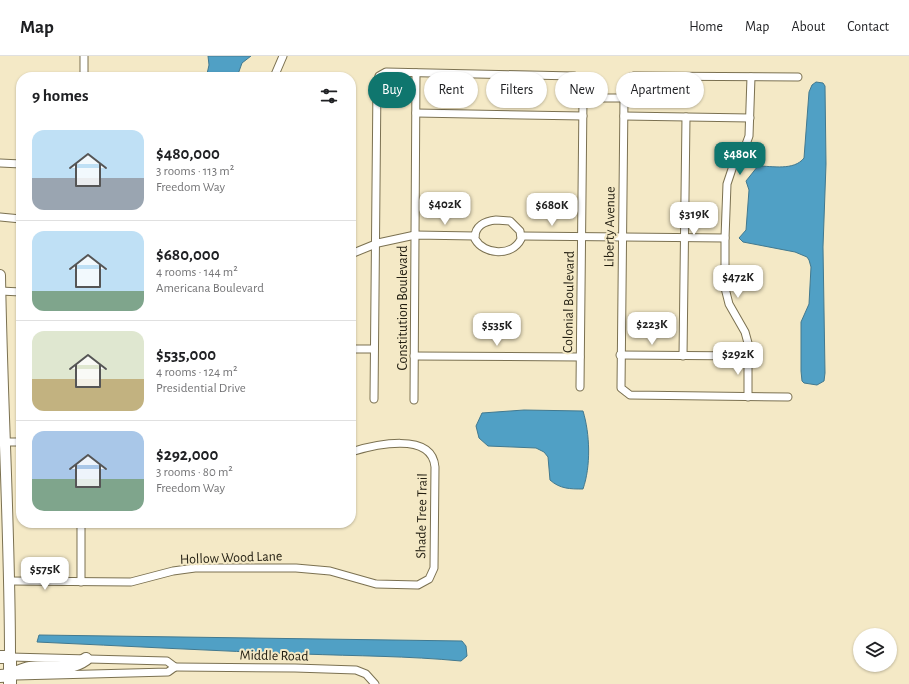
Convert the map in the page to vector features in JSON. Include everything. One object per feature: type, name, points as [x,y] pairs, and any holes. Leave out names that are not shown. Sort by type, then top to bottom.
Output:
[{"type":"main road","points":[[5,657],[7,679],[30,668],[60,668],[74,666],[86,659]]},
{"type":"street","points":[[84,56],[84,72]]},
{"type":"street","points":[[276,72],[283,56]]},
{"type":"street","name":"Colonial Boulevard","points":[[416,73],[555,76]]},
{"type":"street","name":"Liberty Avenue","points":[[704,77],[751,77]]},
{"type":"street","points":[[748,397],[748,356],[746,336],[732,310],[725,288],[727,184],[733,166],[747,142],[750,118],[751,77],[798,77]]},
{"type":"street","points":[[374,399],[377,108]]},
{"type":"street","name":"Constitution Boulevard","points":[[414,400],[416,108]]},
{"type":"street","name":"Colonial Boulevard","points":[[580,387],[583,108]]},
{"type":"street","name":"Liberty Avenue","points":[[624,108],[620,386],[628,395],[788,397]]},
{"type":"street","points":[[416,113],[583,116]]},
{"type":"street","points":[[624,116],[750,118]]},
{"type":"street","points":[[683,356],[686,117]]},
{"type":"street","points":[[0,163],[16,164]]},
{"type":"street","points":[[0,217],[16,219]]},
{"type":"street","points":[[496,220],[513,223],[519,228],[522,236],[520,242],[512,249],[498,251],[482,247],[477,242],[475,236],[480,226],[487,221],[496,220]]},
{"type":"street","points":[[356,252],[375,244],[415,235],[475,236]]},
{"type":"street","points":[[522,236],[725,238]]},
{"type":"street","points":[[0,275],[4,442],[4,516],[10,581],[5,657]]},
{"type":"street","points":[[0,291],[16,292]]},
{"type":"street","points":[[356,349],[374,349]]},
{"type":"street","points":[[414,356],[580,357]]},
{"type":"street","points":[[620,356],[748,356]]},
{"type":"street","points":[[4,442],[16,442]]},
{"type":"street","name":"Shade Tree Trail","points":[[356,451],[387,444],[419,445],[430,451],[434,461],[435,474],[434,568],[428,580]]},
{"type":"street","points":[[80,582],[81,528]]},
{"type":"street","name":"Hollow Wood Lane","points":[[10,581],[132,582],[180,570],[203,567],[317,569],[335,572],[379,585],[418,585],[428,580]]},
{"type":"street","name":"Middle Road","points":[[5,657],[167,661],[175,667]]},
{"type":"street","name":"Middle Road","points":[[7,679],[168,672],[175,667],[295,668],[362,671],[370,677],[375,684]]},
{"type":"water","points":[[208,56],[251,56],[242,63],[239,72],[207,72],[209,65]]},
{"type":"water","points":[[816,82],[823,83],[825,86],[826,164],[823,247],[825,373],[824,381],[817,385],[804,383],[802,381],[801,371],[801,322],[809,304],[811,267],[809,260],[807,257],[795,252],[743,242],[739,238],[746,230],[749,190],[746,181],[758,166],[782,167],[795,165],[804,158],[809,92],[812,85]]},
{"type":"water","points":[[524,410],[583,411],[589,450],[586,480],[583,489],[569,489],[561,487],[550,480],[548,457],[544,452],[536,448],[488,446],[479,438],[476,426],[482,413]]},
{"type":"water","points":[[39,635],[462,641],[466,646],[467,656],[461,661],[402,657],[37,642]]}]
